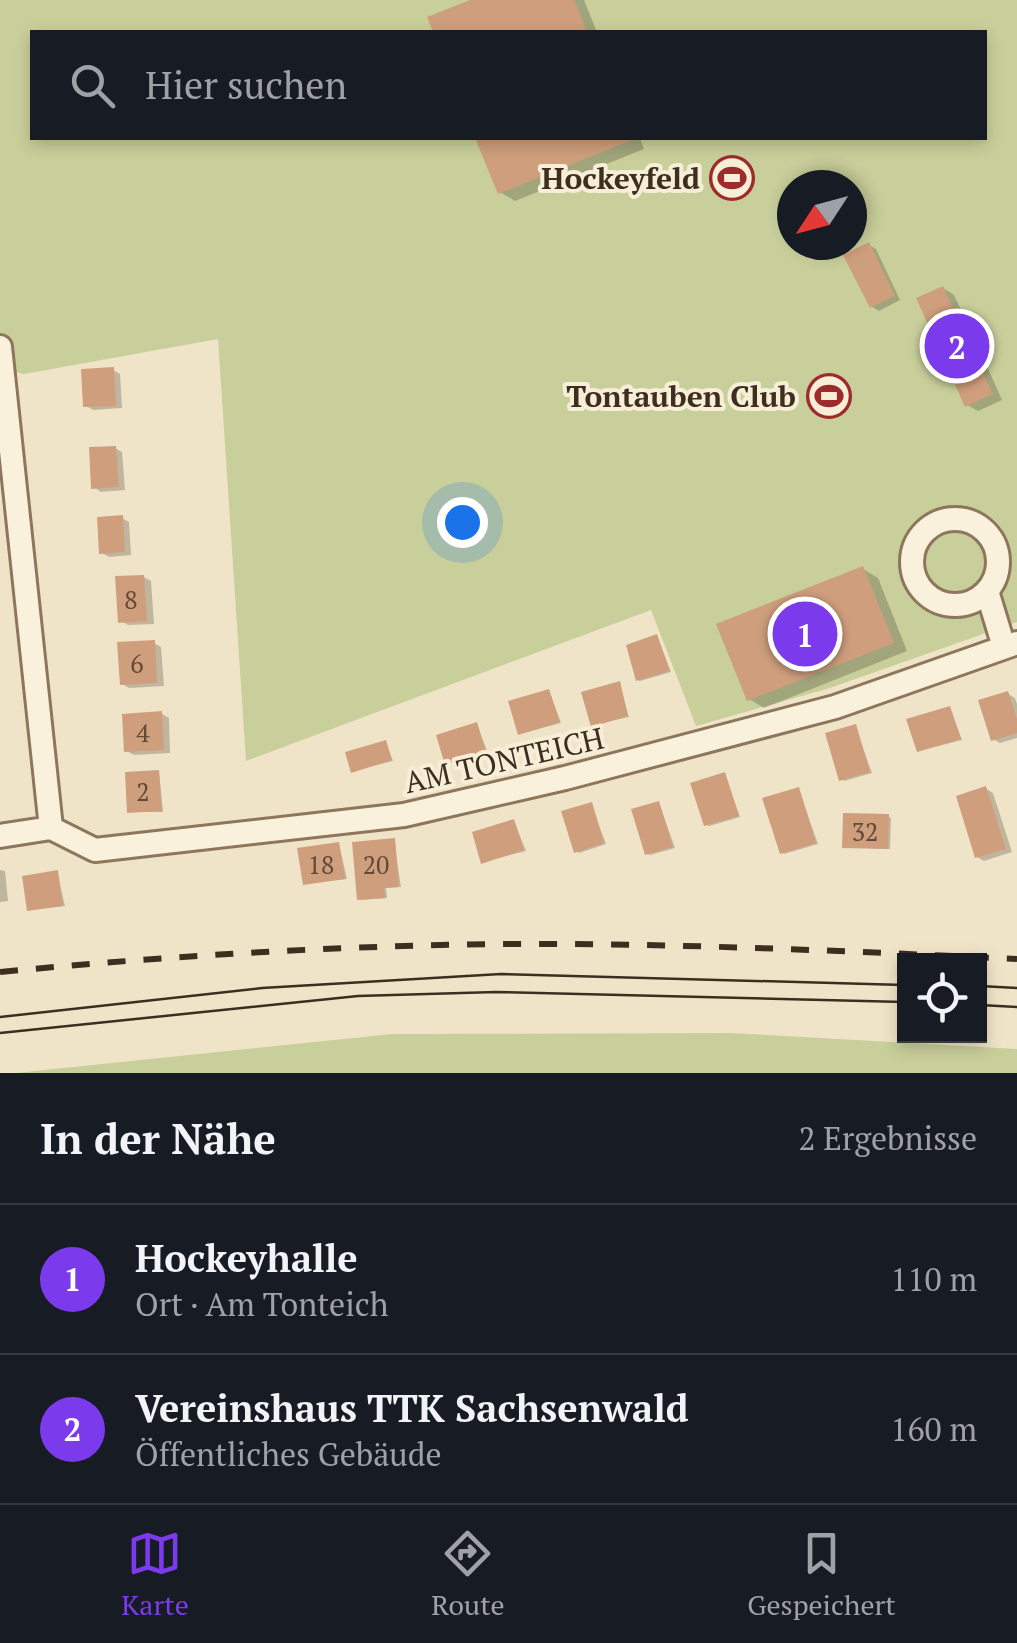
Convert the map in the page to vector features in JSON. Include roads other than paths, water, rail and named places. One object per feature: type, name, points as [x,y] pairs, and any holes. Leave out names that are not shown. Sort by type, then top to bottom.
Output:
[{"type":"street","points":[[0,348],[8,497],[51,828],[0,836]]},
{"type":"street","points":[[987,591],[1012,649]]},
{"type":"street","name":"AM TONTEICH","points":[[51,828],[95,850],[404,815],[565,778],[835,707],[1012,649]]},
{"type":"tram line","points":[[0,1017],[262,988],[501,974],[897,985]]},
{"type":"tram line","points":[[987,986],[1017,988]]},
{"type":"tram line","points":[[0,1033],[358,996],[496,992],[897,1002]]},
{"type":"tram line","points":[[987,1005],[1017,1007]]},
{"type":"railway","points":[[0,972],[250,953],[501,944],[694,946],[1017,959]]},
{"type":"place","name":"Hockeyfeld","points":[[732,178]]},
{"type":"place","name":"Vereinshaus TTK Sachsenwald","points":[[957,346]]},
{"type":"place","name":"Tontauben Club","points":[[829,396]]},
{"type":"place","name":"Hockeyhalle","points":[[805,634]]}]
